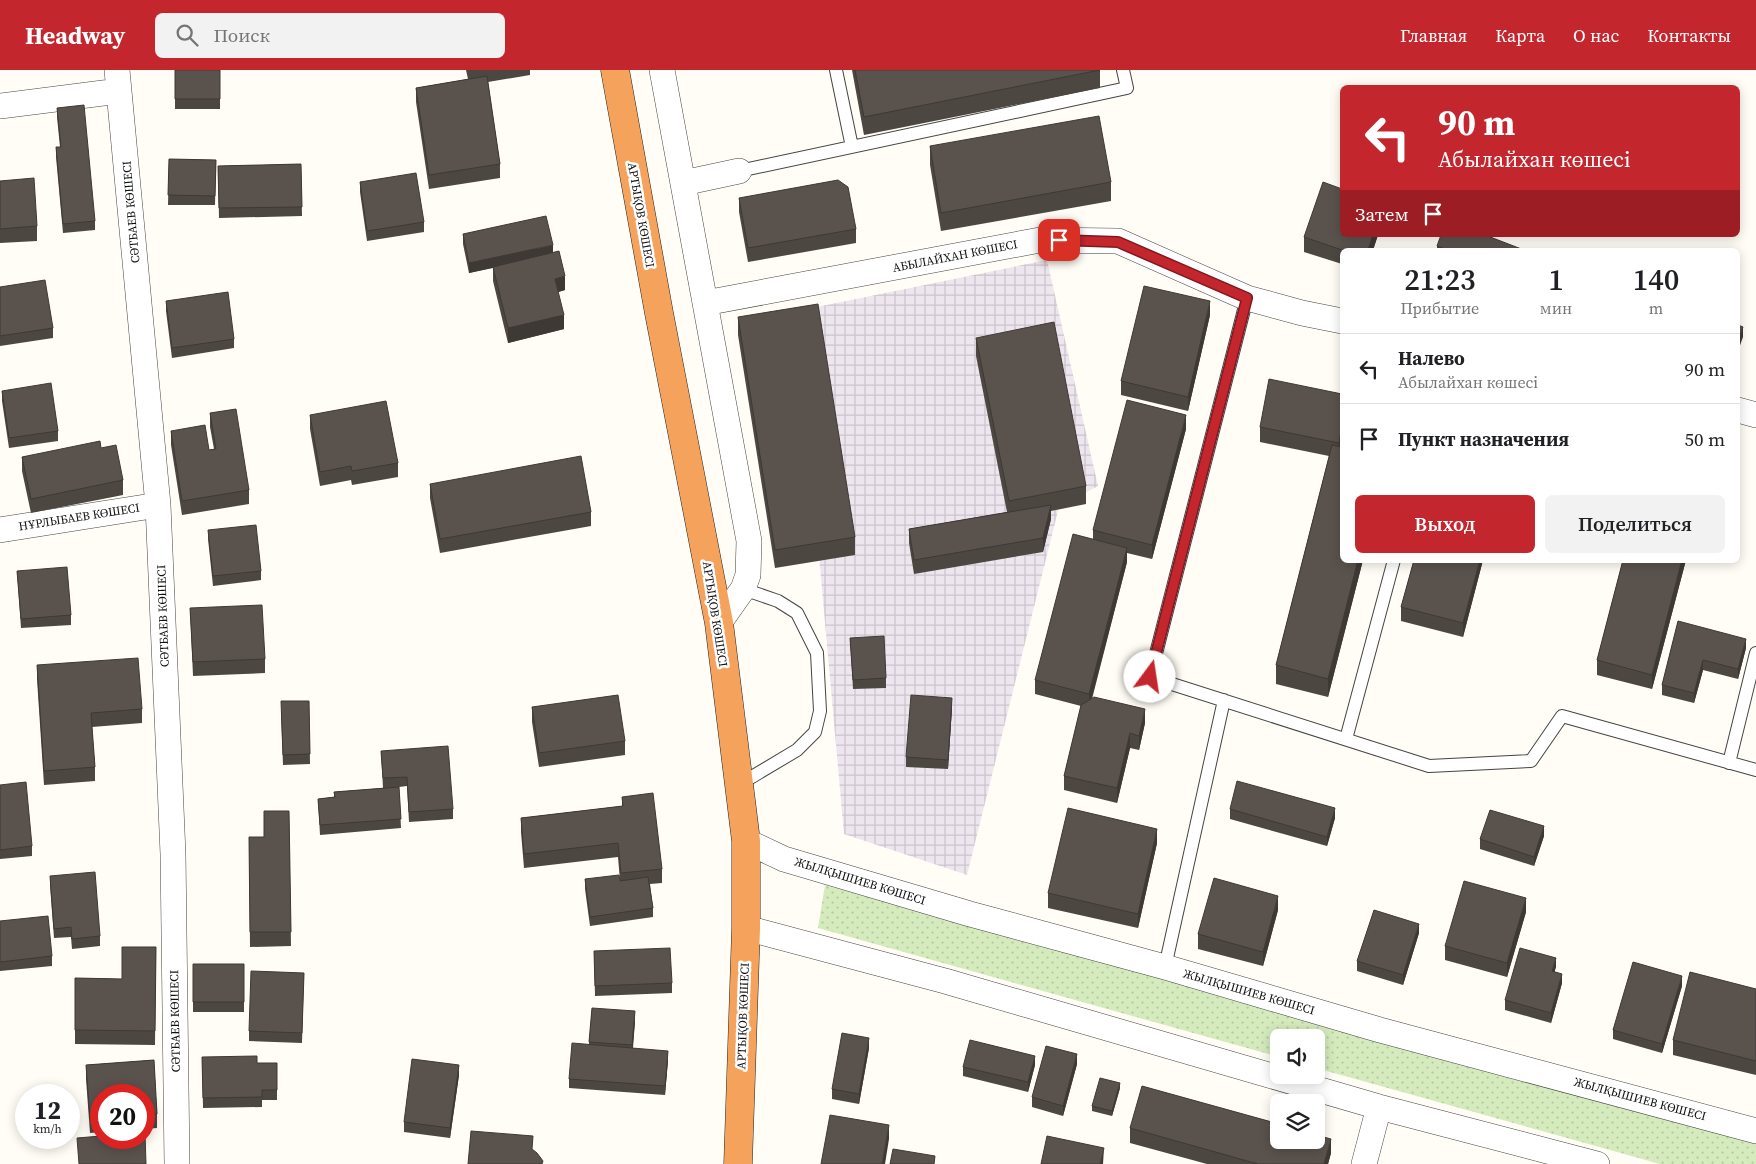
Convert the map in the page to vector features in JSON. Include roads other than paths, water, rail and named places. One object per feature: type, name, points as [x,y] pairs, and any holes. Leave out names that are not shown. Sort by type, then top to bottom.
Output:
[{"type":"highway","name":"АРТЫҚОВ КӨШЕСІ","points":[[615,70],[658,312],[719,623],[740,784],[746,841],[746,928],[738,1164]]},
{"type":"street","points":[[662,70],[749,541],[748,575],[743,589],[719,623]]},
{"type":"street","points":[[0,106],[118,80]]},
{"type":"street","name":"СӘТБАЕВ КӨШЕСІ","points":[[118,80],[158,505],[173,854],[177,1164]]},
{"type":"street","points":[[683,184],[739,171]]},
{"type":"street","name":"АБЫЛАЙХАН КӨШЕСІ","points":[[705,303],[1040,240],[1118,242],[1247,298],[1302,313],[1340,321]]},
{"type":"street","points":[[1740,411],[1756,415]]},
{"type":"street","name":"НҰРЛЫБАЕВ КӨШЕСІ","points":[[0,530],[158,505]]},
{"type":"street","name":"ЖЫЛҚЫШИЕВ КӨШЕСІ","points":[[746,841],[784,859],[970,914],[1165,967],[1380,1030],[1756,1131]]},
{"type":"street","points":[[746,928],[945,981],[1379,1107],[1597,1164]]},
{"type":"street","points":[[1364,1164],[1379,1107]]},
{"type":"lane","points":[[836,70],[852,147]]},
{"type":"lane","points":[[739,171],[1127,88],[1123,70]]},
{"type":"lane","points":[[1247,298],[1150,677],[1429,766],[1531,761],[1562,716],[1756,770]]},
{"type":"lane","points":[[1346,739],[1393,563]]},
{"type":"lane","points":[[740,784],[798,750],[815,732],[820,711],[816,653],[797,613],[778,601],[743,589]]},
{"type":"lane","points":[[1729,763],[1756,653]]},
{"type":"lane","points":[[1165,967],[1224,700]]}]
